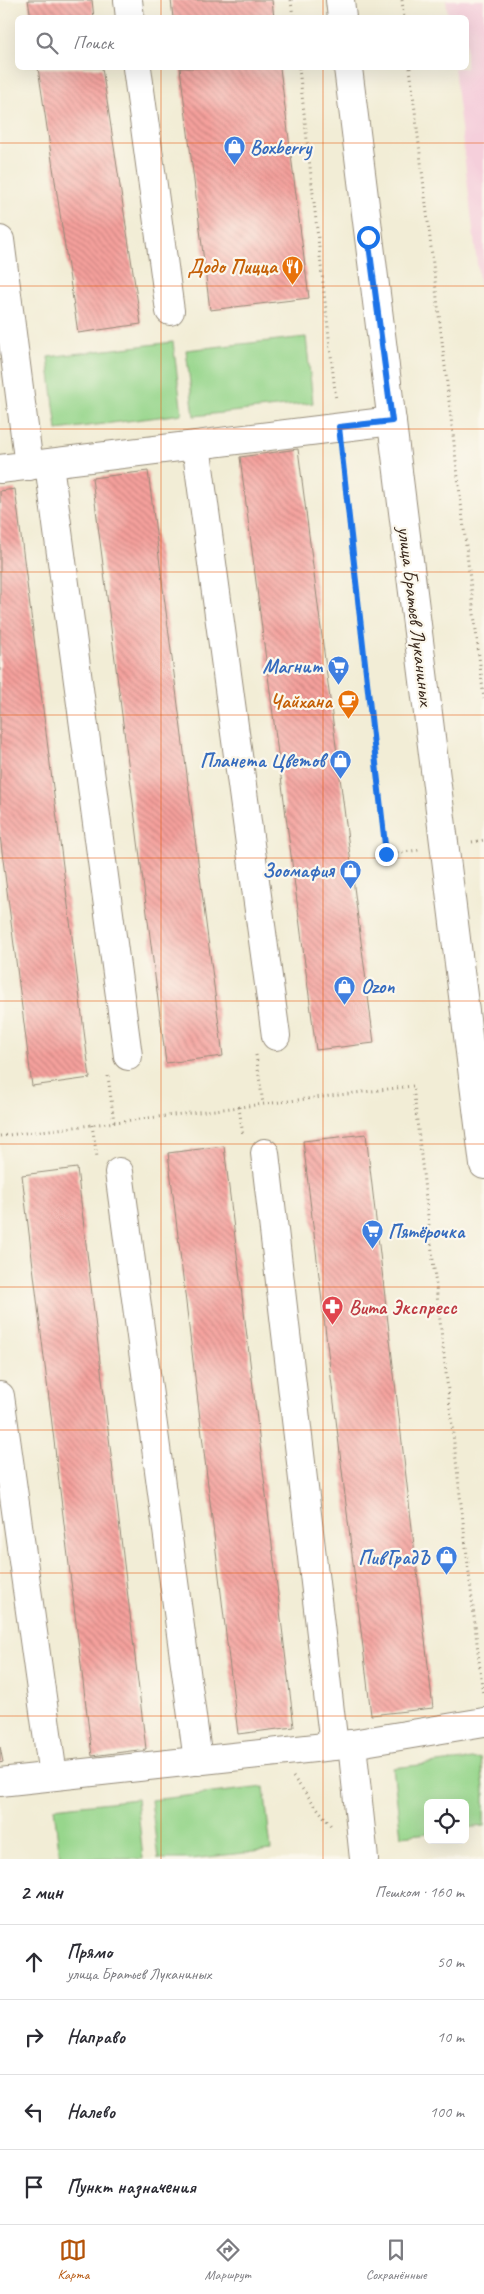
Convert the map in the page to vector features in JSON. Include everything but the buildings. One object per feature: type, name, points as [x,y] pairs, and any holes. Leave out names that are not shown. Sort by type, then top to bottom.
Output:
[{"type":"street","points":[[128,0],[130,15]]},
{"type":"street","points":[[340,0],[342,15]]},
{"type":"street","points":[[137,70],[170,311]]},
{"type":"street","name":"улица Братьев Луканиных","points":[[348,70],[484,1165]]},
{"type":"street","points":[[0,240],[39,465],[128,1056]]},
{"type":"street","points":[[0,469],[392,421]]},
{"type":"street","points":[[196,445],[276,1036]]},
{"type":"street","points":[[265,1153],[343,1745],[364,1859]]},
{"type":"street","points":[[119,1172],[198,1761]]},
{"type":"street","points":[[0,1396],[53,1776]]},
{"type":"street","points":[[0,1782],[343,1745],[484,1722]]},
{"type":"path","points":[[291,0],[293,15]]},
{"type":"path","points":[[402,0],[404,15]]},
{"type":"path","points":[[298,70],[386,854],[484,840]]},
{"type":"path","points":[[410,70],[484,699]]},
{"type":"path","points":[[264,1104],[254,1039],[276,1036]]},
{"type":"path","points":[[114,1122],[106,1059],[128,1056]]},
{"type":"path","points":[[0,1136],[413,1086],[484,1704]]},
{"type":"path","points":[[273,1752],[334,1828]]},
{"type":"shaded area","points":[[446,0],[484,0],[484,324],[454,70],[469,70],[469,15],[448,15]]},
{"type":"green space","points":[[306,337],[313,403],[194,416],[186,350]]},
{"type":"green space","points":[[173,342],[182,414],[57,430],[48,357]]},
{"type":"green space","points":[[481,1758],[484,1789],[484,1826],[469,1828],[469,1799],[424,1799],[424,1833],[401,1836],[393,1768]]},
{"type":"green space","points":[[264,1787],[271,1850],[190,1859],[158,1859],[151,1800]]},
{"type":"green space","points":[[137,1799],[143,1859],[60,1859],[54,1808]]},
{"type":"place","name":"Boxberry","points":[[234,166]]},
{"type":"place","name":"Додо Пицца","points":[[293,285]]},
{"type":"place","name":"Магнит","points":[[339,685]]},
{"type":"place","name":"Чайхана","points":[[348,720]]},
{"type":"place","name":"Планета Цветов","points":[[341,779]]},
{"type":"place","name":"Зоомафия","points":[[350,889]]},
{"type":"place","name":"Ozon","points":[[345,1005]]},
{"type":"place","name":"Пятёрочка","points":[[372,1250]]},
{"type":"place","name":"Вита Экспресс","points":[[333,1326]]},
{"type":"place","name":"ПивГрадЪ","points":[[446,1576]]},
{"type":"route","points":[[368,237],[392,421],[339,427],[386,854]]}]
